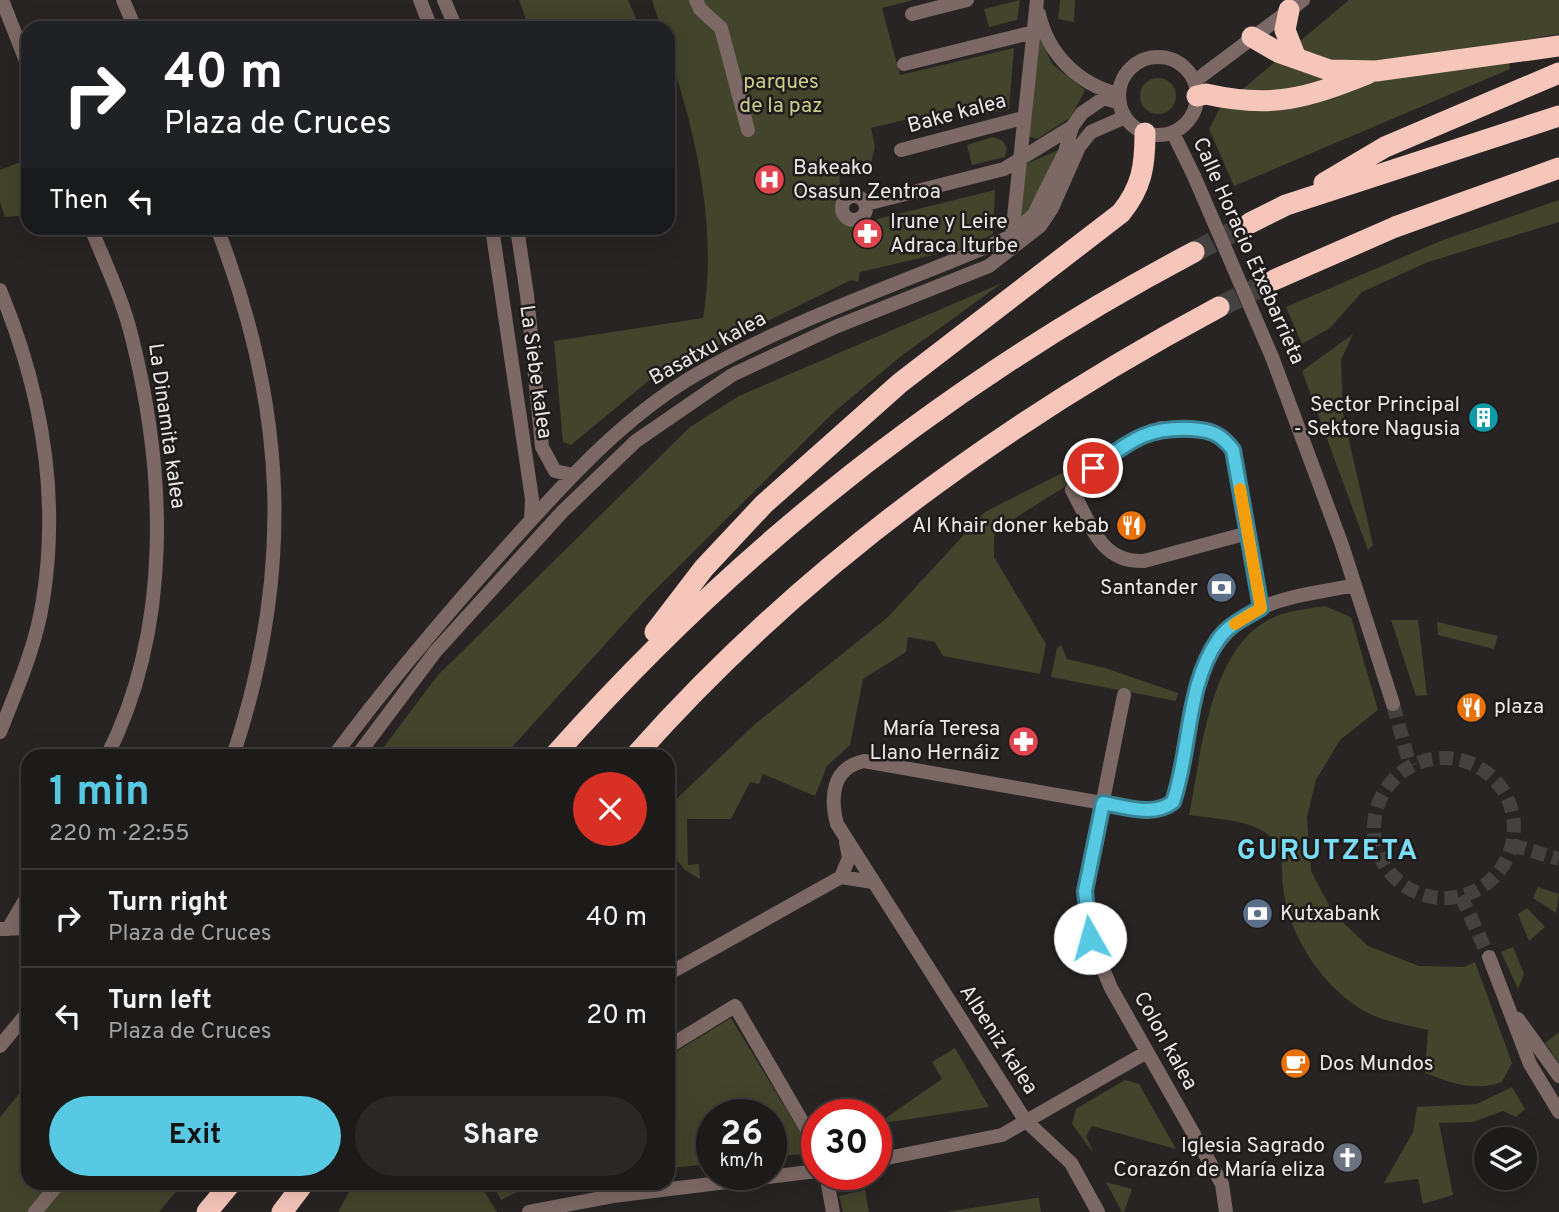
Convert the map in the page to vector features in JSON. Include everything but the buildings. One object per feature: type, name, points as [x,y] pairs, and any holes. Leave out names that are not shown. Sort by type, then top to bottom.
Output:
[{"type":"highway","points":[[1296,5],[1285,30],[1296,58]]},
{"type":"highway","points":[[1252,37],[1278,52],[1329,70],[1376,71],[1559,46]]},
{"type":"highway","points":[[1196,89],[1206,94],[1272,102],[1301,99],[1376,71]]},
{"type":"highway","points":[[1250,223],[1385,147],[1559,73]]},
{"type":"highway","points":[[1286,205],[1559,116]]},
{"type":"highway","points":[[602,702],[704,568],[764,504],[900,383],[1121,213],[1135,195],[1142,178],[1145,133]]},
{"type":"highway","points":[[1274,280],[1395,227],[1559,169]]},
{"type":"highway","points":[[560,749],[602,702],[732,573],[868,459],[938,407],[1044,337],[1194,252]]},
{"type":"highway","points":[[642,749],[766,624],[905,507],[973,457],[1076,388],[1219,307]]},
{"type":"highway","points":[[207,1212],[225,1190]]},
{"type":"highway","points":[[282,1212],[299,1190]]},
{"type":"street","points":[[2,0],[21,48]]},
{"type":"street","points":[[123,0],[132,21]]},
{"type":"street","points":[[419,0],[428,21]]},
{"type":"street","points":[[444,0],[453,21]]},
{"type":"street","points":[[696,0],[700,9],[721,28],[748,130]]},
{"type":"street","points":[[912,14],[967,0]]},
{"type":"street","name":"Bake kalea","points":[[1012,236],[1037,2]]},
{"type":"street","name":"Bake kalea","points":[[1037,2],[1046,36],[1067,67],[1121,105]]},
{"type":"street","points":[[1196,89],[1182,65],[1155,57],[1140,61],[1130,69],[1122,81],[1121,105],[1145,133],[1158,136],[1173,133],[1189,120],[1196,89],[1252,37],[1296,5]]},
{"type":"street","points":[[904,64],[1034,33]]},
{"type":"street","name":"Basatxu kalea","points":[[339,749],[414,651],[533,506],[655,401],[696,375],[818,314],[1012,236],[1034,215],[1065,152],[1072,127],[1082,113],[1104,98],[1121,105],[1091,132],[1079,147],[1052,208],[1040,226],[989,266],[835,327],[732,375],[636,441],[562,512],[435,652],[362,749]]},
{"type":"street","name":"Bake kalea","points":[[901,150],[1023,118]]},
{"type":"street","points":[[866,204],[1004,169],[1072,127]]},
{"type":"street","name":"Calle Horacio Etxebarrieta","points":[[1173,133],[1272,357],[1354,585],[1393,704]]},
{"type":"street","name":"La Dinamita kalea","points":[[94,235],[132,335],[145,397],[158,490],[158,539],[145,646],[123,726],[111,749]]},
{"type":"street","points":[[219,235],[255,339],[270,428],[276,532],[269,619],[250,705],[235,749]]},
{"type":"street","name":"La Siebe kalea","points":[[493,235],[533,506]]},
{"type":"street","name":"La Siebe kalea","points":[[518,235],[527,295],[542,447],[555,471]]},
{"type":"street","points":[[0,290],[29,368],[44,435],[49,490],[43,600],[22,678],[0,732]]},
{"type":"street","points":[[1248,533],[1144,561],[1127,562],[1106,550],[1072,490],[1093,468],[1139,436],[1161,428],[1207,430],[1223,437],[1233,450],[1248,533],[1261,608]]},
{"type":"street","points":[[562,512],[545,516],[533,506],[540,472],[547,469],[572,475]]},
{"type":"street","points":[[1103,803],[1148,810],[1164,809],[1173,802],[1205,665],[1219,639],[1230,627],[1261,608],[1354,585]]},
{"type":"street","name":"Colon kalea","points":[[1124,695],[1085,891],[1085,915],[1090,938],[1111,988],[1222,1184],[1226,1212]]},
{"type":"street","name":"Albeniz kalea","points":[[841,877],[849,858],[844,835],[832,804],[837,778],[851,764],[864,761],[1103,803]]},
{"type":"street","name":"Albeniz kalea","points":[[844,835],[1024,1120],[1072,1163],[1098,1212]]},
{"type":"street","points":[[675,970],[841,877],[873,882]]},
{"type":"street","points":[[4,929],[21,905]]},
{"type":"street","points":[[1489,957],[1530,1064],[1559,1112]]},
{"type":"street","points":[[675,1043],[735,1006],[801,1119]]},
{"type":"street","points":[[1508,1007],[1559,1076]]},
{"type":"street","points":[[0,1046],[21,1020]]},
{"type":"street","points":[[892,1157],[1002,1135],[1147,1052]]},
{"type":"street","points":[[1013,1130],[1038,1132]]},
{"type":"street","points":[[675,1188],[801,1173]]},
{"type":"street","points":[[34,1212],[53,1190]]},
{"type":"street","points":[[529,1212],[662,1190]]},
{"type":"street","points":[[829,1190],[834,1212]]},
{"type":"green space","points":[[519,0],[628,0],[637,21],[526,21]]},
{"type":"green space","name":"parques de la paz","points":[[652,0],[913,0],[882,8],[900,75],[1014,48],[1009,109],[986,114],[982,101],[871,128],[875,146],[871,163],[839,170],[842,211],[849,226],[995,190],[993,234],[968,247],[860,272],[858,282],[851,280],[652,378],[571,445],[563,442],[554,341],[703,318],[708,244],[703,194],[689,121],[675,70],[675,21],[659,21]]},
{"type":"green space","points":[[1020,0],[1017,20],[989,27],[984,9]]},
{"type":"green space","points":[[1060,0],[1075,0],[1074,22],[1058,19]]},
{"type":"green space","points":[[1349,0],[1559,0],[1559,34],[1506,43],[1510,69],[1234,186],[1209,129],[1220,108]]},
{"type":"green space","points":[[1040,37],[1052,64],[1085,90],[1071,117],[1037,139],[1030,137],[1029,128]]},
{"type":"green space","points":[[1158,78],[1171,83],[1176,96],[1171,109],[1158,114],[1145,109],[1140,96],[1145,83]]},
{"type":"green space","points":[[993,137],[1003,141],[1007,149],[1005,157],[972,165],[967,145]]},
{"type":"green space","points":[[1063,148],[1019,225],[1026,164]]},
{"type":"green space","points":[[21,162],[21,216],[5,217],[0,202],[0,170]]},
{"type":"green space","points":[[1559,200],[1559,222],[1428,262],[1362,292],[1330,328],[1302,344],[1286,307],[1443,240]]},
{"type":"green space","points":[[1002,283],[900,357],[833,413],[647,598],[510,749],[382,749],[438,675],[690,427],[739,396]]},
{"type":"green space","points":[[1353,334],[1341,360],[1343,414],[1373,545],[1368,550],[1302,371]]},
{"type":"green space","points":[[1074,467],[1071,483],[999,528],[994,537],[994,557],[1046,644],[1040,674],[943,656],[935,642],[908,637],[906,652],[863,679],[850,745],[827,766],[815,796],[763,774],[759,784],[750,782],[731,819],[687,819],[688,865],[699,864],[700,879],[685,870],[675,858],[675,800],[754,725],[888,617],[985,512]]},
{"type":"green space","points":[[1325,606],[1351,617],[1378,710],[1340,740],[1316,780],[1307,817],[1311,871],[1333,913],[1368,946],[1419,966],[1464,967],[1475,962],[1512,1063],[1502,1082],[1473,1086],[1453,1083],[1425,1073],[1428,1030],[1389,1021],[1366,1012],[1336,989],[1311,959],[1292,924],[1283,887],[1279,848],[1271,837],[1243,823],[1189,815],[1213,699],[1224,671],[1239,646],[1258,627],[1282,614]]},
{"type":"green space","points":[[1391,620],[1418,620],[1427,695],[1416,696]]},
{"type":"green space","points":[[1437,622],[1498,636],[1494,649],[1438,635]]},
{"type":"green space","points":[[1061,645],[1067,659],[1105,668],[1178,693],[1176,701],[1051,677],[1057,648]]},
{"type":"green space","points":[[1538,887],[1559,894],[1556,913],[1533,898]]},
{"type":"green space","points":[[1527,908],[1545,927],[1529,941],[1518,914]]},
{"type":"green space","points":[[1513,947],[1524,974],[1518,989],[1501,952]]},
{"type":"green space","points":[[731,1018],[780,1099],[696,1099],[696,1165],[675,1167],[675,1052]]},
{"type":"green space","points":[[1559,1032],[1559,1063],[1545,1043]]},
{"type":"green space","points":[[955,1048],[989,1107],[892,1122],[892,1114],[942,1079],[932,1062]]},
{"type":"green space","points":[[1125,1080],[1139,1084],[1176,1149],[1092,1126],[1086,1136],[1094,1154],[1072,1124],[1076,1109]]},
{"type":"green space","points":[[1512,1087],[1525,1109],[1516,1117],[1503,1111],[1473,1122],[1439,1123],[1453,1195],[1423,1204],[1418,1179],[1384,1183],[1413,1132],[1417,1107],[1477,1104]]},
{"type":"green space","points":[[21,1092],[21,1190],[177,1190],[159,1212],[0,1212],[0,1117]]},
{"type":"green space","points":[[787,1111],[801,1134],[801,1154],[787,1156]]},
{"type":"green space","points":[[1106,1182],[1132,1189],[1124,1212],[1122,1212]]},
{"type":"green space","points":[[350,1190],[483,1190],[497,1212],[338,1212]]},
{"type":"green space","points":[[496,1190],[521,1190],[501,1200]]},
{"type":"green space","points":[[865,1190],[869,1212],[843,1212],[839,1196]]},
{"type":"green space","points":[[1036,1198],[1039,1198],[1041,1212],[946,1212]]},
{"type":"tunnel","points":[[1194,252],[1250,223]]},
{"type":"tunnel","points":[[1219,307],[1274,280]]},
{"type":"tunnel","points":[[1393,704],[1410,766]]},
{"type":"tunnel","points":[[1444,758],[1471,764],[1493,779],[1508,801],[1514,828],[1508,855],[1493,877],[1471,892],[1444,898],[1417,892],[1395,877],[1380,855],[1374,828],[1380,801],[1395,779],[1417,764],[1444,758]]},
{"type":"tunnel","points":[[1512,845],[1559,859]]},
{"type":"tunnel","points":[[1461,896],[1489,957]]},
{"type":"slow traffic","points":[[1235,624],[1261,608],[1240,489]]},
{"type":"place","name":"Bakeako Osasun Zentroa","points":[[770,180]]},
{"type":"place","name":"Irune y Leire Adraca Iturbe","points":[[867,234]]},
{"type":"place","name":"Sector Principal - Sektore Nagusia","points":[[1483,417]]},
{"type":"place","name":"Al Khair doner kebab","points":[[1132,526]]},
{"type":"place","name":"Santander","points":[[1221,588]]},
{"type":"place","name":"plaza","points":[[1471,707]]},
{"type":"place","name":"María Teresa Llano Hernáiz","points":[[1023,741]]},
{"type":"place","name":"Kutxabank","points":[[1257,914]]},
{"type":"place","name":"Dos Mundos","points":[[1296,1064]]},
{"type":"place","name":"Iglesia Sagrado Corazón de María eliza","points":[[1348,1158]]},
{"type":"district","name":"GURUTZETA","points":[[1328,852]]},
{"type":"route","points":[[1090,938],[1085,915],[1085,891],[1103,803],[1148,810],[1164,809],[1173,802],[1205,665],[1219,639],[1230,627],[1261,608],[1233,450],[1223,437],[1207,430],[1161,428],[1139,436],[1093,468]]}]
